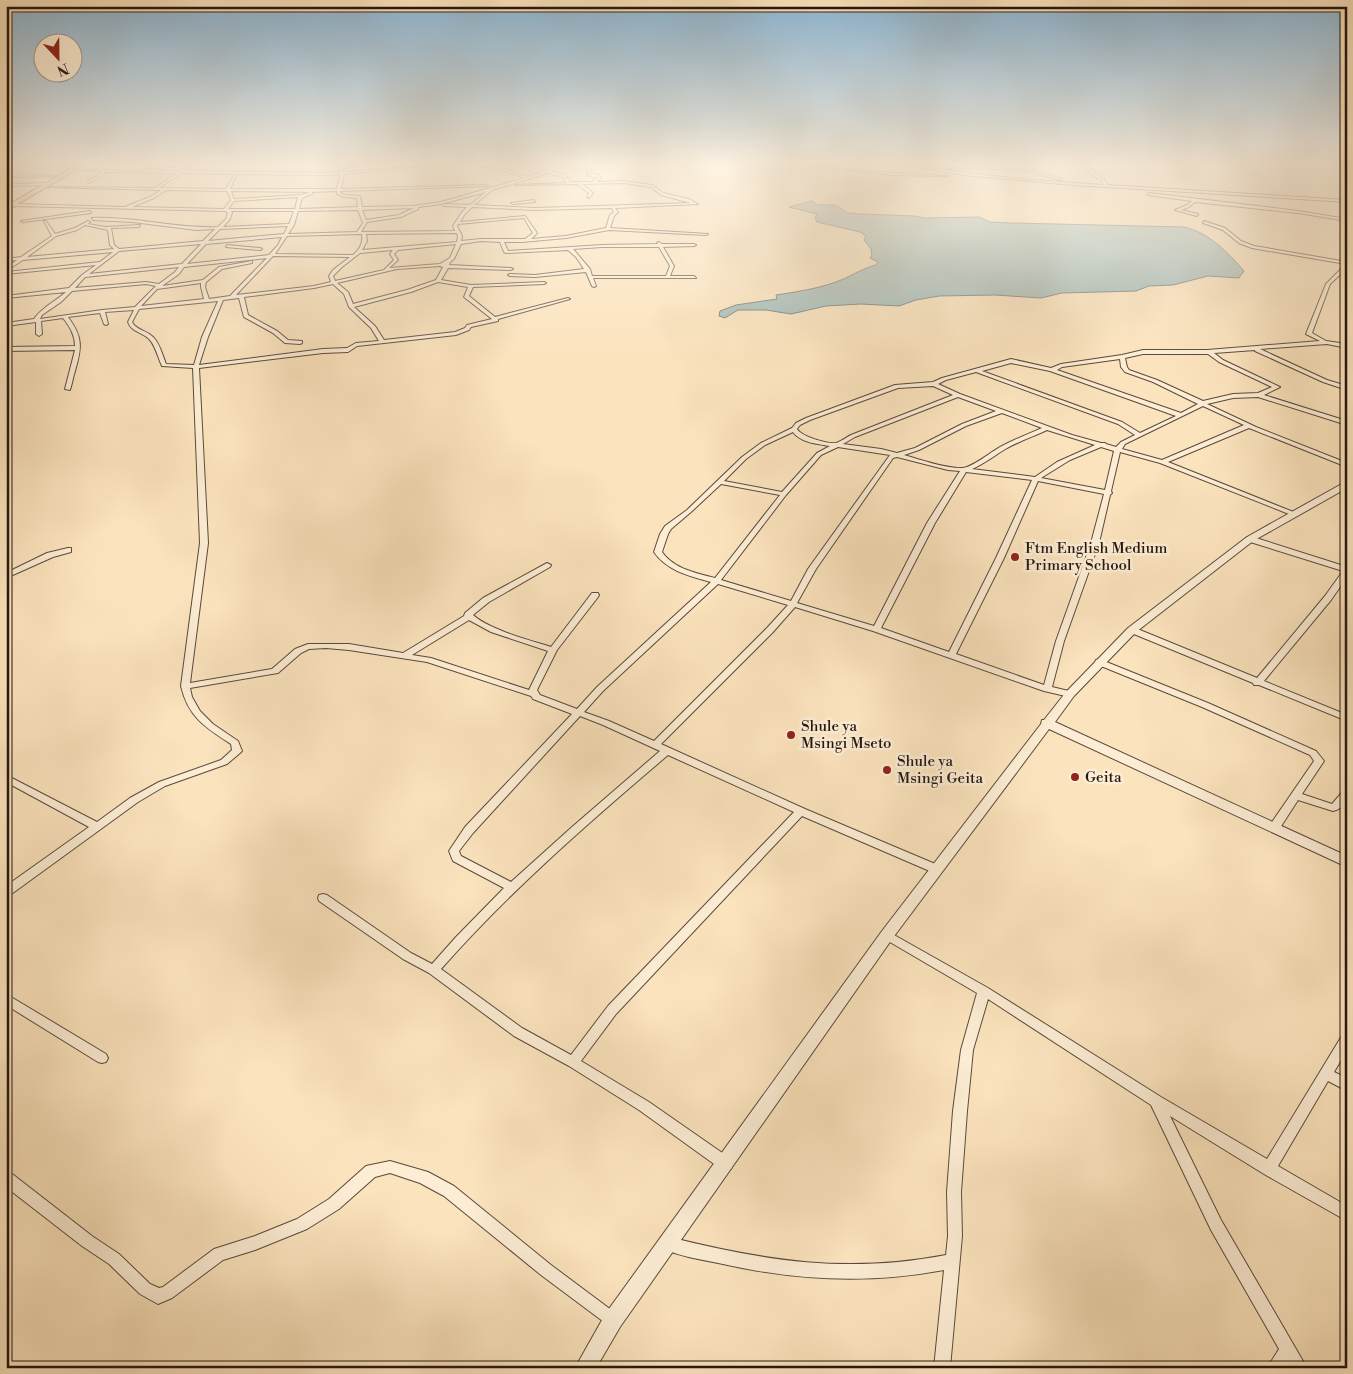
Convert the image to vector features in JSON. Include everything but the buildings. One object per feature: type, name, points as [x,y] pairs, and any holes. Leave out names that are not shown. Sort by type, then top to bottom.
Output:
[{"type":"street","points":[[50,229],[54,236]]},
{"type":"street","points":[[6,271],[54,236],[71,229]]},
{"type":"street","points":[[110,229],[112,245],[118,250]]},
{"type":"street","points":[[219,229],[177,273],[154,289],[137,308],[129,324],[150,337],[164,365],[196,370],[324,351],[344,351],[350,350],[354,346],[456,333],[467,329],[469,326],[495,320],[495,318],[568,300]]},
{"type":"street","points":[[232,297],[270,257],[289,229]]},
{"type":"street","points":[[363,229],[362,232],[365,242],[359,252],[332,274],[335,284],[346,294],[351,306],[373,326],[384,342]]},
{"type":"street","points":[[438,281],[452,259],[459,243],[460,238],[456,229]]},
{"type":"street","points":[[526,241],[536,233],[532,229]]},
{"type":"street","points":[[1224,229],[1240,242],[1254,247],[1347,264]]},
{"type":"street","points":[[359,252],[397,248],[413,242],[526,241],[607,230],[706,234]]},
{"type":"street","points":[[6,260],[203,245],[283,236],[362,232],[457,232],[484,240]]},
{"type":"street","points":[[409,233],[413,242]]},
{"type":"street","points":[[661,233],[660,246],[672,266],[668,276]]},
{"type":"street","points":[[494,284],[503,281],[510,275],[510,256],[502,241]]},
{"type":"street","points":[[203,245],[260,249]]},
{"type":"street","points":[[510,256],[569,248],[694,245]]},
{"type":"street","points":[[385,270],[396,260],[392,254],[397,248]]},
{"type":"street","points":[[569,248],[580,258],[588,270],[594,286]]},
{"type":"street","points":[[39,334],[38,317],[59,301],[84,276],[118,250]]},
{"type":"street","points":[[84,276],[184,264],[270,257],[354,256]]},
{"type":"street","points":[[154,289],[203,281],[221,268],[270,257]]},
{"type":"street","points":[[6,271],[102,263]]},
{"type":"street","points":[[1347,264],[1328,284],[1309,334],[1327,342],[1347,346]]},
{"type":"street","points":[[6,331],[8,324],[335,284],[385,270],[447,265],[511,269]]},
{"type":"street","points":[[510,275],[541,275],[588,270]]},
{"type":"street","points":[[351,306],[410,291],[438,281],[471,286],[494,284],[546,285],[541,275]]},
{"type":"street","points":[[590,277],[694,277]]},
{"type":"street","points":[[203,281],[207,301]]},
{"type":"street","points":[[6,297],[102,286],[160,284]]},
{"type":"street","points":[[471,286],[466,296],[495,318]]},
{"type":"street","points":[[241,296],[246,316],[275,332],[287,342],[300,342]]},
{"type":"street","points":[[6,892],[134,800],[162,784],[224,762],[237,751],[235,743],[197,715],[187,700],[185,686],[204,543],[196,370],[205,337],[222,299]]},
{"type":"street","points":[[102,311],[106,324]]},
{"type":"street","points":[[65,317],[76,332],[77,348],[77,360],[68,390]]},
{"type":"street","points":[[1052,370],[1065,365],[1122,358],[1143,352],[1209,352],[1347,340]]},
{"type":"street","points":[[6,349],[77,348]]},
{"type":"street","points":[[1253,348],[1325,381],[1347,388]]},
{"type":"street","points":[[1047,689],[1060,641],[1095,543],[1118,449],[1123,443],[1138,434],[1202,404],[1222,397],[1258,395],[1274,390],[1277,387],[1221,361],[1209,352]]},
{"type":"street","points":[[1122,358],[1127,371],[1155,381],[1202,404],[1347,465]]},
{"type":"street","points":[[1070,694],[1047,689],[876,629],[717,581],[669,564],[658,552],[664,534],[668,528],[689,511],[750,453],[794,429],[798,424],[897,386],[934,384],[944,379],[1008,360],[1052,370],[1180,415]]},
{"type":"street","points":[[975,370],[1120,423],[1138,434]]},
{"type":"street","points":[[934,384],[1046,428],[1162,462],[1294,514]]},
{"type":"street","points":[[513,888],[458,858],[454,851],[469,830],[600,689],[649,646],[717,581],[784,494],[819,454],[835,445],[958,395]]},
{"type":"street","points":[[1258,395],[1347,423]]},
{"type":"street","points":[[655,745],[793,604],[801,587],[888,460],[896,454],[917,449],[964,425],[1002,412]]},
{"type":"street","points":[[1162,462],[1250,425]]},
{"type":"street","points":[[876,629],[931,523],[964,470],[978,464],[1006,446],[1046,428]]},
{"type":"street","points":[[794,429],[794,432],[802,438],[835,445],[896,454],[964,470],[1036,479],[1108,493]]},
{"type":"street","points":[[951,655],[1000,558],[1036,479],[1043,473],[1074,456],[1103,444]]},
{"type":"street","points":[[719,482],[784,494]]},
{"type":"street","points":[[585,1368],[613,1320],[726,1164],[887,935],[1046,723],[1070,694],[1132,630],[1250,539],[1347,484]]},
{"type":"street","points":[[1250,539],[1347,571],[1328,598],[1257,683]]},
{"type":"street","points":[[6,576],[50,555],[68,550]]},
{"type":"street","points":[[406,655],[468,616],[486,600],[547,565]]},
{"type":"street","points":[[533,694],[538,677],[553,650],[595,595]]},
{"type":"street","points":[[468,616],[472,620],[511,636],[553,650]]},
{"type":"street","points":[[1132,630],[1257,683],[1347,718]]},
{"type":"street","points":[[185,686],[275,671],[294,653],[308,648],[349,647],[406,655],[446,665],[533,694],[536,697],[655,745],[936,869]]},
{"type":"street","points":[[1099,662],[1205,705],[1310,751],[1319,762],[1274,828]]},
{"type":"street","points":[[1046,723],[1347,862]]},
{"type":"street","points":[[433,970],[458,942],[565,838],[666,751]]},
{"type":"street","points":[[6,778],[98,827]]},
{"type":"street","points":[[1296,795],[1333,808],[1337,806],[1347,792]]},
{"type":"street","points":[[573,1062],[612,1010],[801,811]]},
{"type":"street","points":[[323,898],[407,956],[433,970],[518,1032],[573,1062],[644,1106],[726,1164]]},
{"type":"street","points":[[887,935],[984,991],[1156,1101],[1347,1214]]},
{"type":"street","points":[[942,1368],[951,1261],[955,1236],[954,1192],[960,1111],[967,1050],[984,991]]},
{"type":"street","points":[[6,999],[102,1058]]},
{"type":"street","points":[[1269,1169],[1347,1038]]},
{"type":"street","points":[[1326,1074],[1347,1085]]},
{"type":"street","points":[[1156,1101],[1216,1225],[1299,1368]]},
{"type":"street","points":[[6,1178],[114,1259],[145,1289],[158,1296],[167,1293],[219,1254],[255,1243],[302,1224],[334,1204],[371,1171],[390,1167],[422,1177],[449,1191],[546,1270],[613,1320]]},
{"type":"street","points":[[669,1244],[715,1256],[777,1268],[835,1273],[905,1270],[951,1261]]},
{"type":"street","points":[[1275,1368],[1288,1350]]},
{"type":"water","points":[[848,229],[1190,229],[1210,239],[1224,250],[1244,271],[1239,278],[1208,276],[1173,285],[1149,286],[1136,291],[1062,293],[1041,298],[995,295],[939,296],[916,300],[899,306],[861,304],[826,306],[791,314],[766,310],[738,310],[725,318],[719,316],[720,311],[736,305],[777,299],[776,295],[826,285],[876,265],[878,262],[870,258],[872,255],[871,249],[864,240],[866,236],[860,232]]},
{"type":"place","name":"Ftm English Medium Primary School","points":[[1015,557]]},
{"type":"place","name":"Shule ya Msingi Mseto","points":[[791,735]]},
{"type":"place","name":"Shule ya Msingi Geita","points":[[887,770]]},
{"type":"place","name":"Geita","points":[[1075,777]]}]
